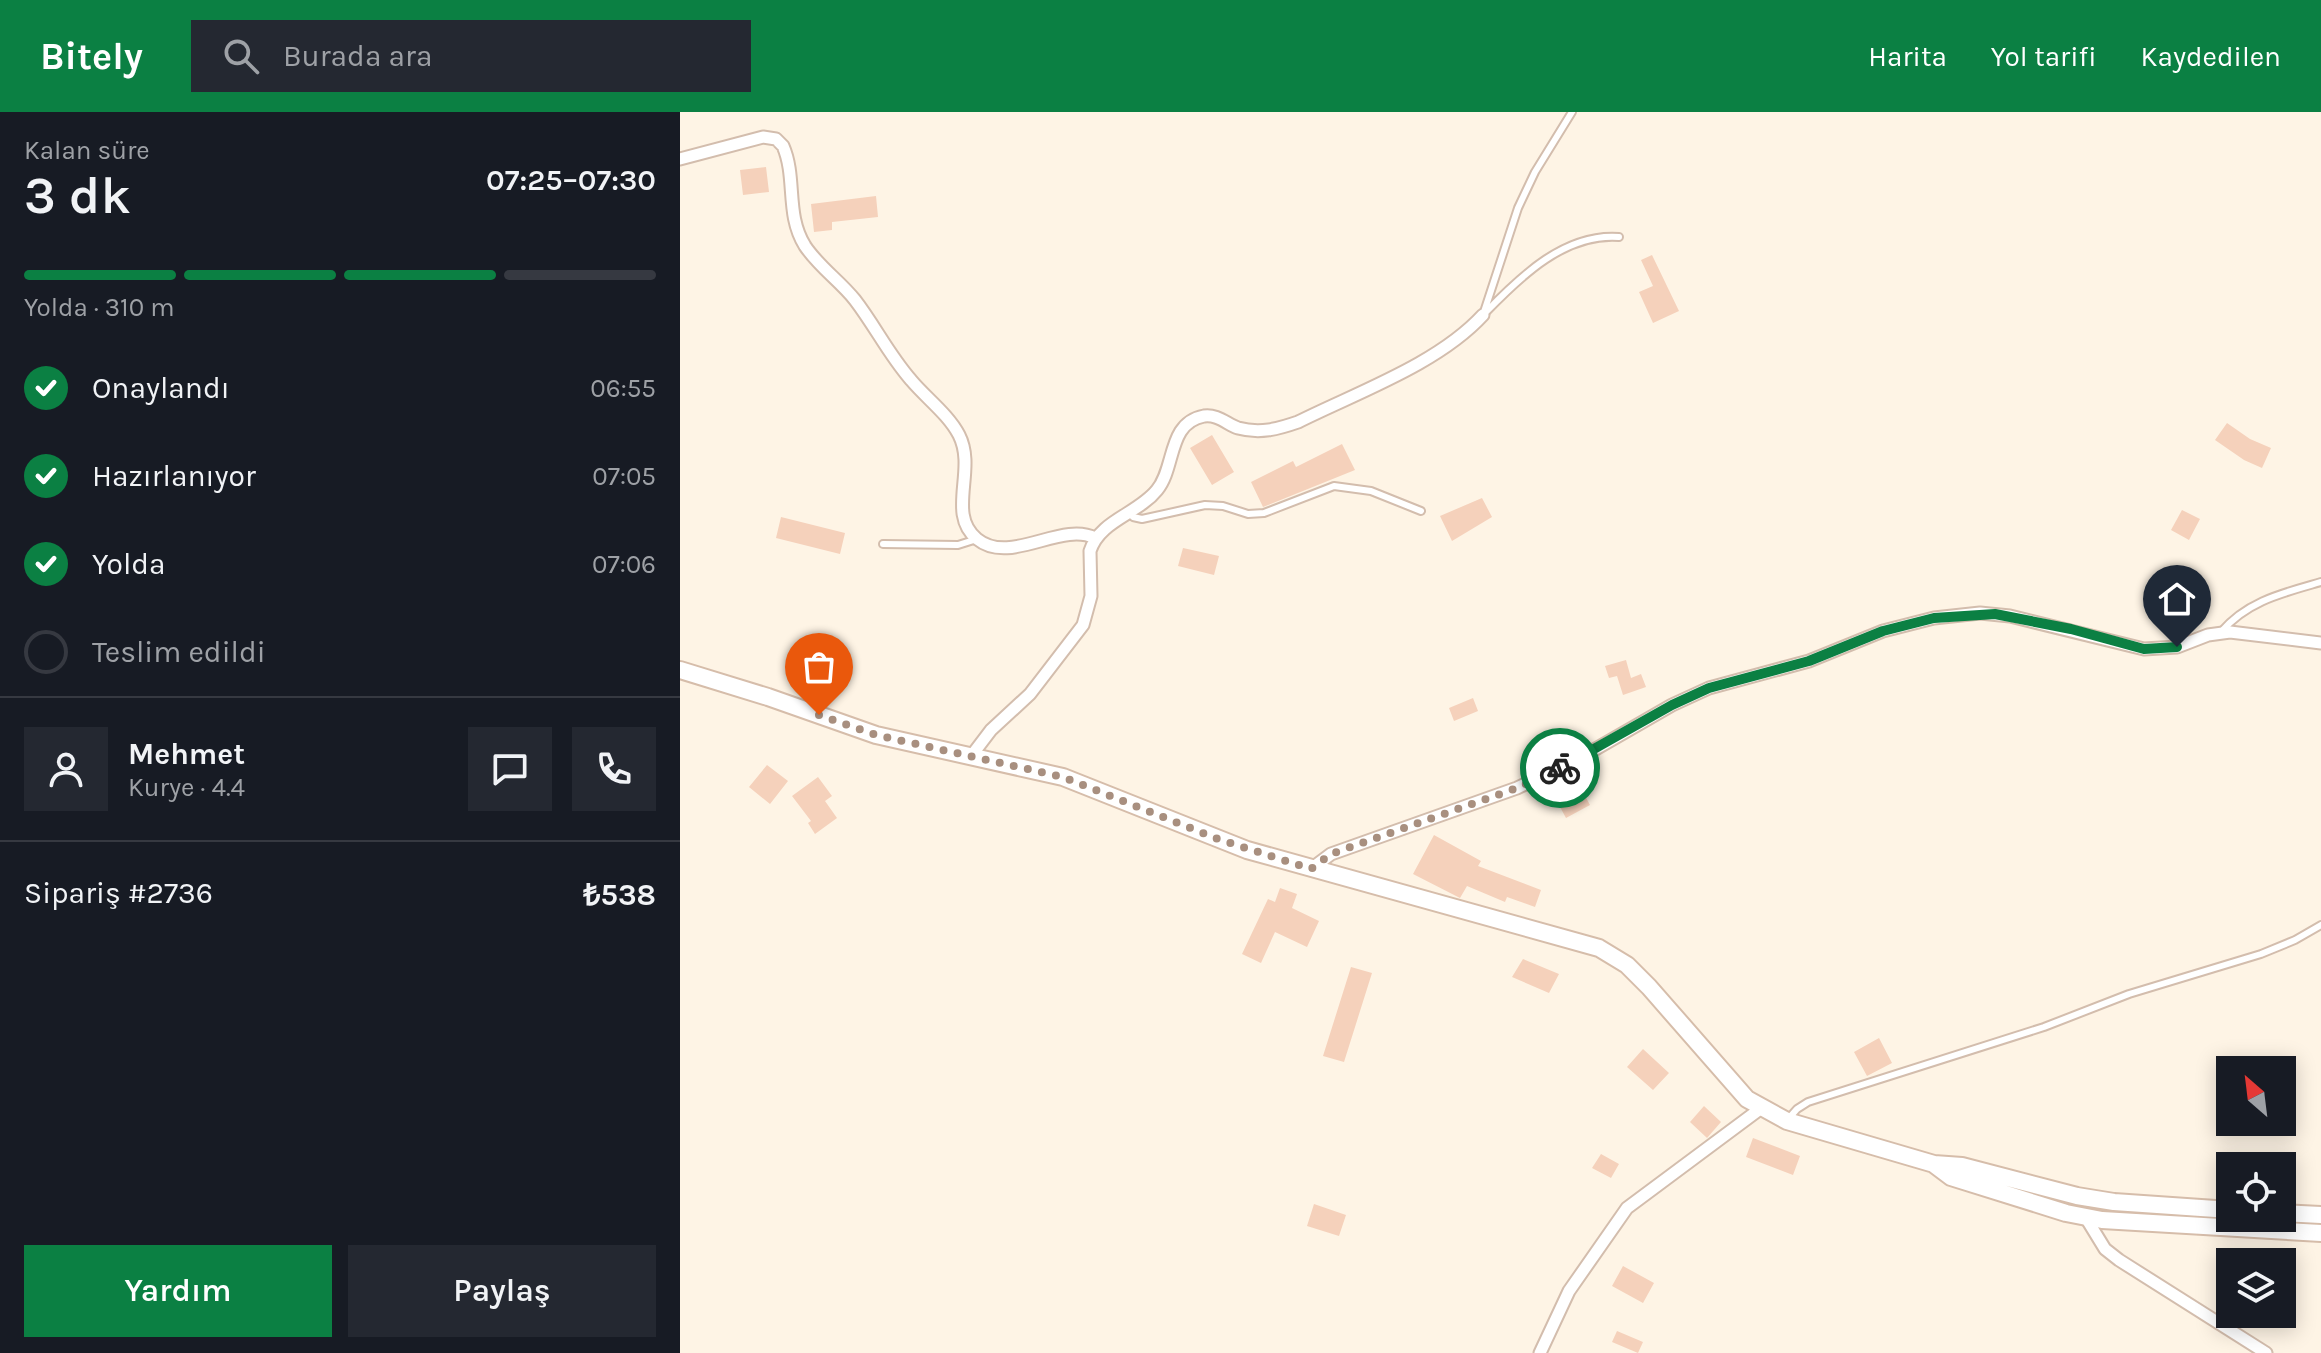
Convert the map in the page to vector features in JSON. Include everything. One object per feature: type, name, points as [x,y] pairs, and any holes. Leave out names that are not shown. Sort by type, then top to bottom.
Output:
[{"type":"street","points":[[680,159],[763,137],[776,139],[783,146],[793,220],[804,245],[848,292],[893,359],[948,419],[961,439],[967,463],[963,509],[967,526],[977,539],[999,547],[1035,543],[1075,533],[1095,538]]},
{"type":"street","points":[[972,755],[991,730],[1030,694],[1083,625],[1090,606],[1090,551],[1095,538],[1151,497],[1163,482],[1175,440],[1191,421],[1212,416],[1238,428],[1257,431],[1298,422],[1433,356],[1460,338],[1483,315]]},
{"type":"street","points":[[1311,869],[1331,854],[1549,774],[1672,705],[1709,688],[1809,661],[1901,626],[1949,615],[1995,614],[2155,649],[2177,647],[2221,632],[2321,643]]},
{"type":"street","points":[[680,670],[876,735],[1063,777],[1218,839],[1311,869],[1599,948],[1613,955],[1649,987],[1731,1084],[1760,1109],[1787,1121],[1934,1164],[1962,1166],[2077,1196],[2114,1202],[2216,1209]]},
{"type":"street","points":[[1540,1353],[1569,1291],[1627,1208],[1760,1109]]},
{"type":"street","points":[[1934,1164],[1951,1177],[2086,1218],[2139,1224],[2321,1233]]},
{"type":"street","points":[[2296,1214],[2321,1215]]},
{"type":"street","points":[[2086,1218],[2105,1249],[2119,1260],[2266,1353]]},
{"type":"lane","points":[[1483,315],[1518,208],[1535,172],[1572,112]]},
{"type":"lane","points":[[1483,315],[1517,283],[1566,247],[1596,237],[1619,237]]},
{"type":"lane","points":[[1129,513],[1142,519],[1205,505],[1223,506],[1248,514],[1264,513],[1334,486],[1371,491],[1421,511]]},
{"type":"lane","points":[[883,544],[958,545],[977,539]]},
{"type":"lane","points":[[2221,632],[2234,618],[2259,602],[2321,582]]},
{"type":"lane","points":[[1787,1121],[1808,1102],[2044,1027],[2151,987],[2261,954],[2321,925]]},
{"type":"building","points":[[766,167],[769,192],[743,195],[740,170]]},
{"type":"building","points":[[876,196],[878,217],[832,222],[832,230],[814,232],[811,204]]},
{"type":"building","points":[[1652,255],[1679,311],[1653,323],[1639,292],[1653,286],[1641,260]]},
{"type":"building","points":[[2227,423],[2250,439],[2271,448],[2262,468],[2215,440]]},
{"type":"building","points":[[1212,435],[1234,472],[1212,485],[1190,448]]},
{"type":"building","points":[[1342,444],[1355,470],[1263,507],[1251,482],[1293,461],[1296,467]]},
{"type":"building","points":[[1482,498],[1492,517],[1452,541],[1440,516]]},
{"type":"building","points":[[2182,510],[2200,519],[2189,540],[2171,530]]},
{"type":"building","points":[[781,517],[845,533],[840,554],[776,538]]},
{"type":"building","points":[[1183,548],[1219,556],[1214,575],[1178,566]]},
{"type":"building","points":[[1626,660],[1631,678],[1641,674],[1646,687],[1623,695],[1617,676],[1609,678],[1605,666]]},
{"type":"building","points":[[1473,698],[1478,711],[1454,721],[1449,708]]},
{"type":"building","points":[[767,765],[788,781],[770,804],[749,787]]},
{"type":"building","points":[[818,777],[832,796],[825,801],[837,818],[815,834],[808,823],[811,821],[792,796]]},
{"type":"building","points":[[1577,781],[1590,805],[1566,818],[1553,794]]},
{"type":"building","points":[[1434,835],[1481,861],[1478,866],[1541,890],[1535,907],[1507,897],[1505,902],[1467,886],[1460,898],[1413,874]]},
{"type":"building","points":[[1280,888],[1297,894],[1292,908],[1319,921],[1307,947],[1275,932],[1261,963],[1242,954],[1268,899],[1275,902]]},
{"type":"building","points":[[1523,959],[1559,974],[1549,993],[1512,977]]},
{"type":"building","points":[[1351,967],[1372,973],[1344,1062],[1323,1056]]},
{"type":"building","points":[[1879,1038],[1892,1063],[1867,1076],[1854,1052]]},
{"type":"building","points":[[1643,1049],[1669,1073],[1653,1090],[1627,1067]]},
{"type":"building","points":[[1704,1106],[1721,1122],[1707,1138],[1690,1122]]},
{"type":"building","points":[[1753,1138],[1800,1156],[1793,1175],[1746,1157]]},
{"type":"building","points":[[1601,1154],[1619,1164],[1611,1178],[1592,1168]]},
{"type":"building","points":[[1314,1204],[1346,1215],[1339,1236],[1307,1226]]},
{"type":"building","points":[[1623,1266],[1654,1283],[1643,1303],[1612,1286]]},
{"type":"building","points":[[1617,1331],[1643,1342],[1638,1353],[1612,1342]]},
{"type":"way so far","points":[[819,715],[876,735],[1063,777],[1190,829],[1311,869],[1331,854],[1517,788],[1560,768]]},
{"type":"route","points":[[1560,768],[1672,705],[1709,688],[1809,661],[1883,631],[1934,618],[1995,614],[2071,629],[2144,649],[2177,647]]}]
